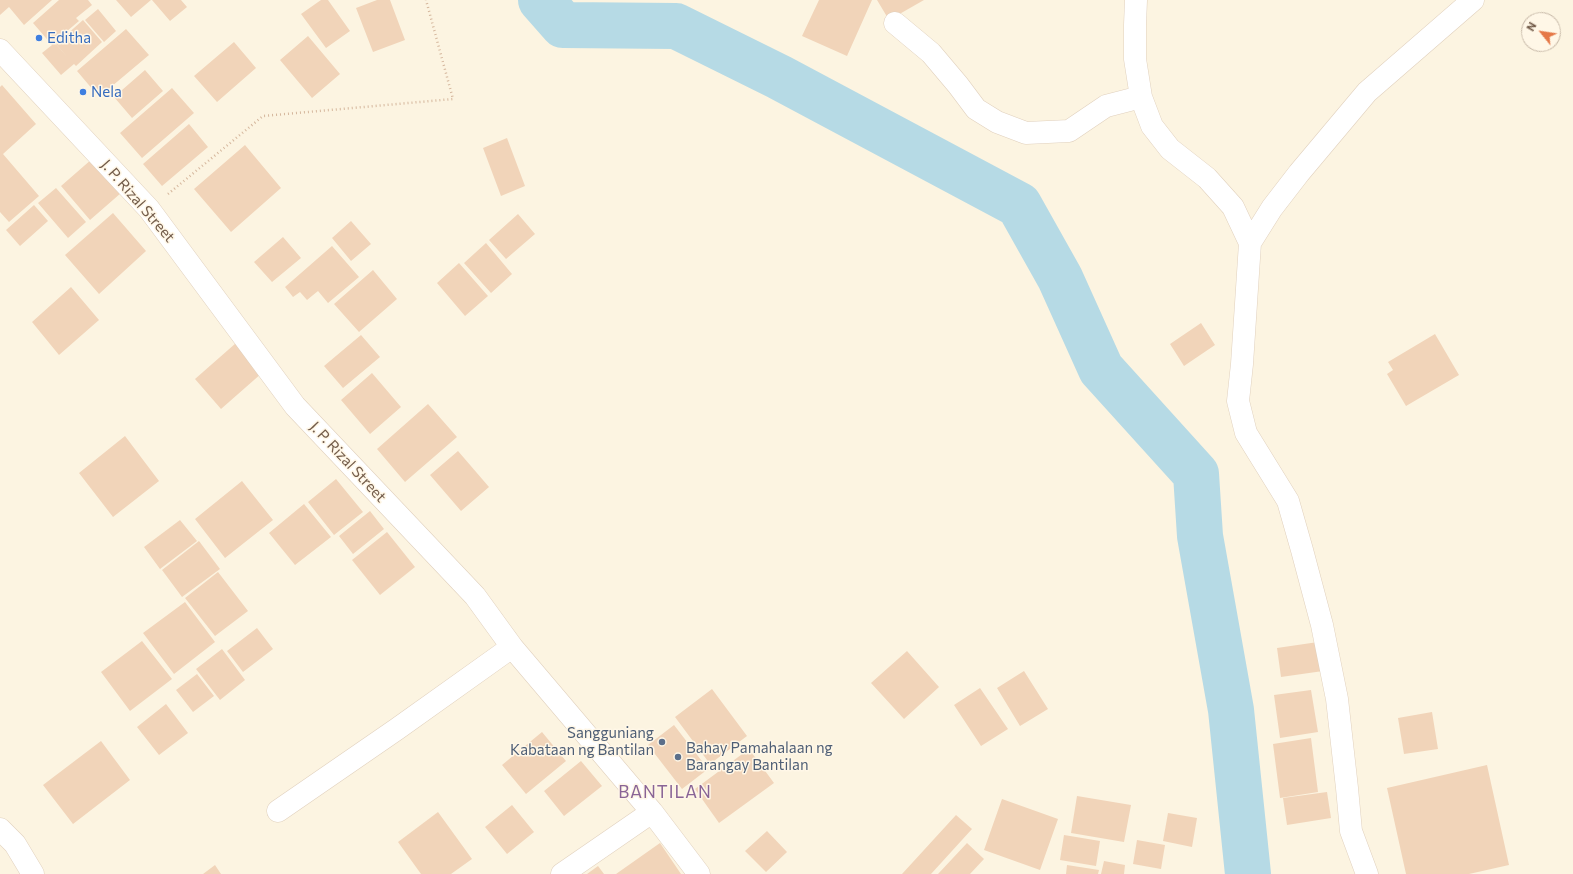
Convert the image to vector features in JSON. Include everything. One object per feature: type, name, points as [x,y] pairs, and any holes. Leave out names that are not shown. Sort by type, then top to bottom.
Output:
[{"type":"street","points":[[1136,0],[1135,59],[1141,97],[1152,126],[1170,149],[1207,178],[1233,207],[1250,243]]},
{"type":"street","points":[[1367,874],[1351,832],[1348,788],[1337,699],[1322,625],[1302,550],[1288,501],[1246,433],[1238,401],[1250,243],[1272,208],[1299,173],[1367,92],[1473,0]]},
{"type":"street","points":[[895,23],[931,53],[976,109],[997,122],[1026,133],[1069,131],[1106,106],[1141,97]]},
{"type":"street","name":"J. P. Rizal Street","points":[[0,50],[149,209],[295,406],[475,596],[512,646],[652,812],[698,874]]},
{"type":"street","points":[[278,811],[397,729],[512,646]]},
{"type":"street","points":[[562,874],[652,812]]},
{"type":"street","points":[[0,828],[15,844],[33,874]]},
{"type":"path","points":[[149,209],[264,116],[453,99],[426,0]]},
{"type":"building","points":[[0,0],[52,0],[24,25],[9,7],[0,15]]},
{"type":"building","points":[[59,0],[88,0],[92,5],[76,18],[79,21],[54,42],[69,59],[56,44],[83,20],[102,42],[76,66],[74,64],[61,75],[42,53],[52,45],[33,23]]},
{"type":"building","points":[[116,0],[151,0],[131,17]]},
{"type":"building","points":[[152,0],[181,0],[187,7],[170,21]]},
{"type":"building","points":[[321,0],[328,0],[350,31],[326,48],[301,14]]},
{"type":"building","points":[[377,0],[390,0],[405,40],[373,52],[356,8]]},
{"type":"building","points":[[819,0],[872,0],[847,56],[802,36]]},
{"type":"building","points":[[877,0],[924,0],[889,20]]},
{"type":"building","points":[[98,9],[116,31],[104,42],[85,20]]},
{"type":"building","points":[[126,29],[149,55],[99,97],[77,71]]},
{"type":"building","points":[[308,36],[340,74],[312,98],[280,60]]},
{"type":"building","points":[[234,42],[256,68],[217,102],[194,76]]},
{"type":"building","points":[[145,70],[163,91],[132,118],[114,97]]},
{"type":"building","points":[[2,85],[36,124],[3,154],[39,196],[9,222],[0,212],[0,87]]},
{"type":"building","points":[[172,88],[194,113],[142,158],[120,133]]},
{"type":"building","points":[[189,124],[208,147],[162,186],[143,164]]},
{"type":"building","points":[[507,138],[525,186],[501,196],[483,148]]},
{"type":"building","points":[[245,145],[281,188],[231,232],[194,189]]},
{"type":"building","points":[[92,159],[121,193],[90,220],[61,186]]},
{"type":"building","points":[[56,188],[86,222],[68,238],[38,203]]},
{"type":"building","points":[[34,205],[48,221],[20,246],[6,230]]},
{"type":"building","points":[[113,213],[146,251],[99,294],[65,255]]},
{"type":"building","points":[[518,214],[535,234],[506,259],[489,240]]},
{"type":"building","points":[[351,221],[371,244],[351,261],[332,238]]},
{"type":"building","points":[[283,237],[301,258],[272,282],[254,262]]},
{"type":"building","points":[[486,243],[512,274],[491,293],[464,263]]},
{"type":"building","points":[[332,246],[359,277],[328,303],[318,291],[307,300],[300,292],[293,297],[285,287]]},
{"type":"building","points":[[459,263],[488,296],[465,316],[437,283]]},
{"type":"building","points":[[373,270],[397,299],[359,332],[334,304]]},
{"type":"building","points":[[71,287],[99,320],[59,355],[32,322]]},
{"type":"building","points":[[1201,323],[1215,345],[1184,366],[1170,344]]},
{"type":"building","points":[[1435,334],[1459,375],[1406,406],[1387,374],[1393,370],[1388,362]]},
{"type":"building","points":[[361,335],[380,357],[343,388],[324,366]]},
{"type":"building","points":[[236,343],[262,373],[221,409],[195,379]]},
{"type":"building","points":[[372,373],[401,407],[370,434],[341,400]]},
{"type":"building","points":[[428,404],[457,437],[405,482],[377,449]]},
{"type":"building","points":[[125,436],[159,481],[113,517],[79,473]]},
{"type":"building","points":[[458,451],[489,487],[461,511],[430,475]]},
{"type":"building","points":[[336,479],[363,512],[334,535],[308,502]]},
{"type":"building","points":[[242,481],[273,520],[225,558],[195,519]]},
{"type":"building","points":[[304,504],[331,537],[295,565],[269,533]]},
{"type":"building","points":[[370,511],[384,529],[353,554],[339,536]]},
{"type":"building","points":[[180,520],[197,541],[160,569],[144,547]]},
{"type":"building","points":[[387,532],[415,567],[380,595],[352,560]]},
{"type":"building","points":[[199,541],[220,569],[182,597],[162,570]]},
{"type":"building","points":[[218,572],[248,611],[215,636],[185,598]]},
{"type":"building","points":[[185,602],[215,642],[174,674],[143,633]]},
{"type":"building","points":[[257,628],[273,649],[243,672],[227,651]]},
{"type":"building","points":[[142,641],[172,679],[130,711],[101,672]]},
{"type":"building","points":[[1318,642],[1323,671],[1281,677],[1277,648]]},
{"type":"building","points":[[222,649],[245,680],[220,700],[196,669]]},
{"type":"building","points":[[907,651],[939,687],[904,719],[871,683]]},
{"type":"building","points":[[1024,671],[1048,709],[1020,726],[997,688]]},
{"type":"building","points":[[197,674],[214,696],[193,712],[176,690]]},
{"type":"building","points":[[980,688],[1008,729],[981,746],[954,705]]},
{"type":"building","points":[[712,689],[747,736],[710,764],[675,717]]},
{"type":"building","points":[[1311,690],[1318,732],[1280,738],[1274,695]]},
{"type":"building","points":[[166,704],[188,733],[159,755],[137,727]]},
{"type":"building","points":[[1432,712],[1438,749],[1404,754],[1398,718]]},
{"type":"building","name":"Bahay Pamahalaan ng Barangay Bantilan","points":[[674,725],[708,769],[682,789],[648,745]]},
{"type":"building","points":[[542,732],[566,761],[526,794],[502,765]]},
{"type":"building","points":[[1311,738],[1318,792],[1280,798],[1273,744]]},
{"type":"building","points":[[101,741],[130,780],[73,824],[43,785]]},
{"type":"building","points":[[749,749],[774,783],[719,823],[695,789]]},
{"type":"building","points":[[581,761],[602,786],[564,816],[544,791]]},
{"type":"building","points":[[1487,765],[1509,865],[1469,874],[1406,874],[1387,788]]},
{"type":"building","points":[[1327,792],[1331,818],[1287,825],[1283,798]]},
{"type":"building","points":[[1077,796],[1131,805],[1124,842],[1071,833]]},
{"type":"building","points":[[1002,799],[1058,819],[1040,870],[984,850]]},
{"type":"building","points":[[512,805],[534,832],[507,854],[485,827]]},
{"type":"building","points":[[438,812],[472,859],[451,874],[421,874],[398,842]]},
{"type":"building","points":[[1168,813],[1197,818],[1192,847],[1163,841]]},
{"type":"building","points":[[956,815],[972,829],[931,874],[902,874]]},
{"type":"building","points":[[767,831],[787,852],[766,872],[745,851]]},
{"type":"building","points":[[1064,835],[1100,841],[1096,866],[1060,860]]},
{"type":"building","points":[[1137,840],[1165,845],[1161,869],[1133,864]]},
{"type":"building","points":[[660,843],[681,874],[616,874]]},
{"type":"building","points":[[967,843],[984,859],[970,874],[938,874]]},
{"type":"building","points":[[1104,861],[1125,865],[1124,874],[1101,874]]},
{"type":"building","points":[[215,865],[221,874],[203,874]]},
{"type":"building","points":[[1067,865],[1099,870],[1098,874],[1066,874]]},
{"type":"building","points":[[598,866],[604,874],[587,874]]},
{"type":"waterway","points":[[541,0],[563,25],[676,26],[779,77],[1019,205],[1060,278],[1101,369],[1196,474],[1200,536],[1231,710],[1248,874]]},
{"type":"place","name":"Editha","points":[[39,38]]},
{"type":"place","name":"Nela","points":[[83,92]]},
{"type":"place","name":"Sangguniang Kabataan ng Bantilan","points":[[662,742]]},
{"type":"place","name":"Bahay Pamahalaan ng Barangay Bantilan","points":[[678,757]]},
{"type":"district","name":"BANTILAN","points":[[665,792]]}]
